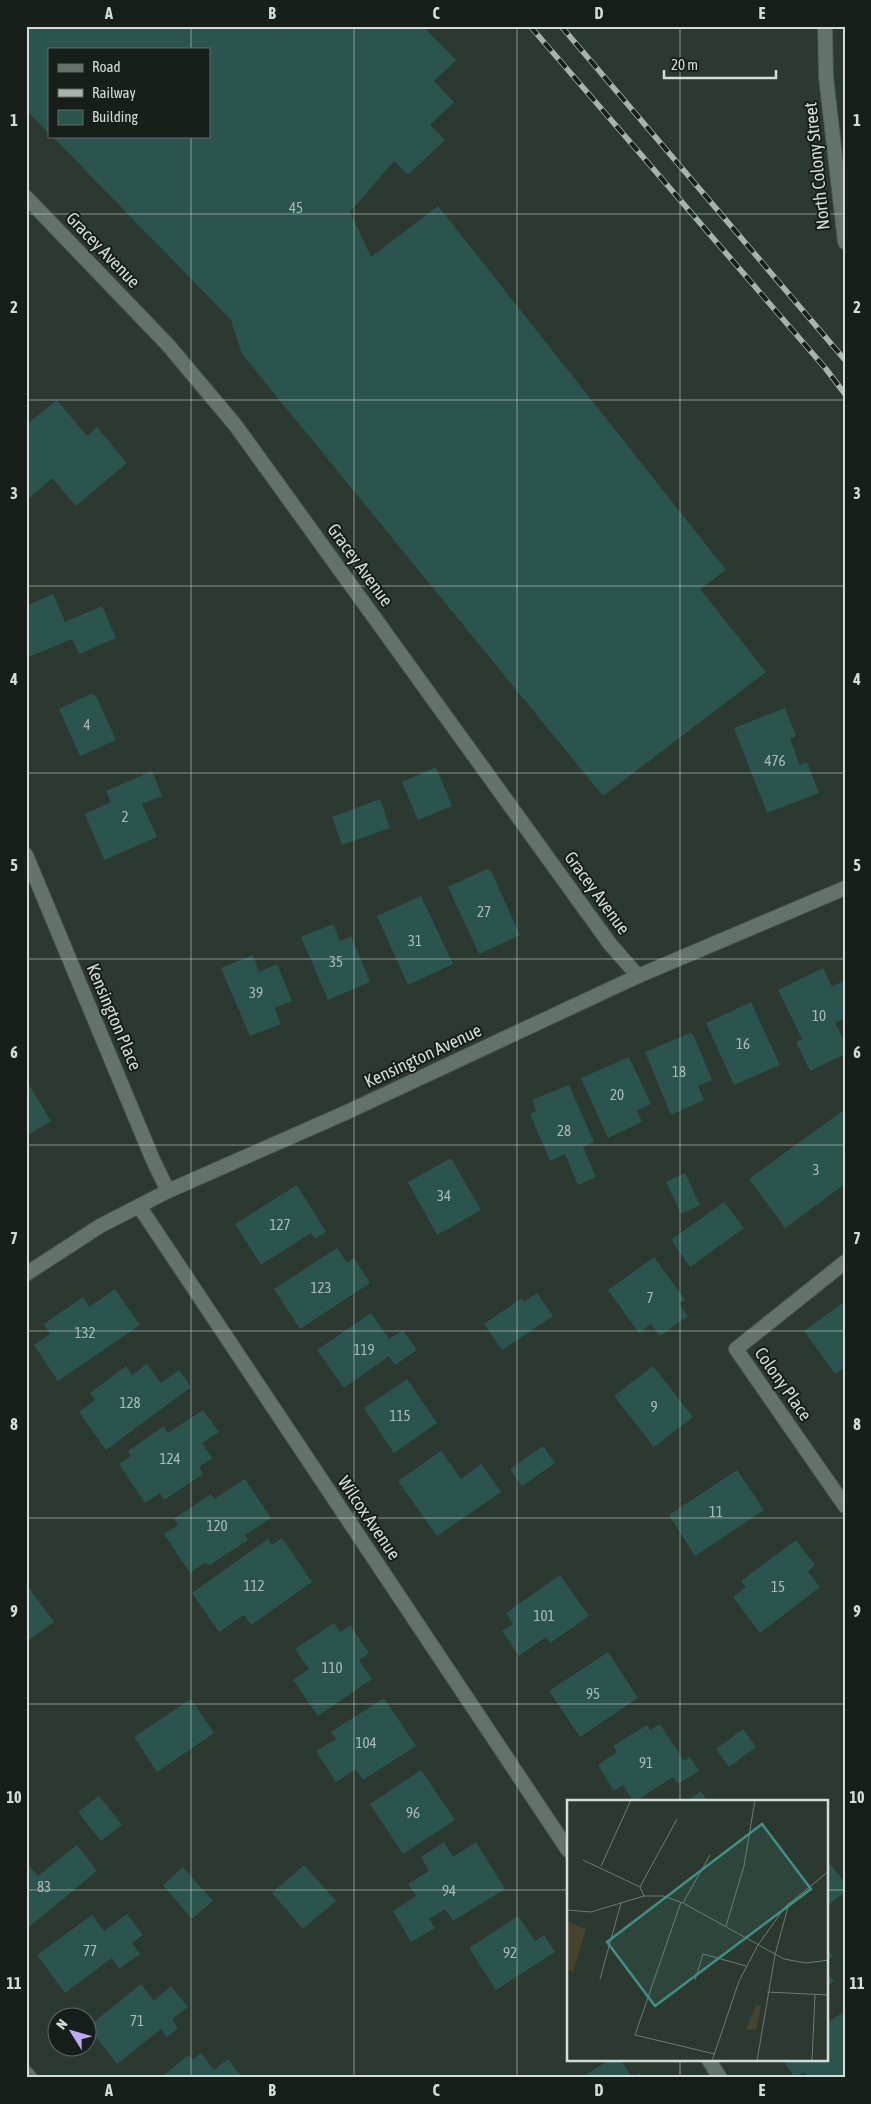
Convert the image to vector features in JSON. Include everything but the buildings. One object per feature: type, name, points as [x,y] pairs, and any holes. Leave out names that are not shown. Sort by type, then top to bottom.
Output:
[{"type":"street","name":"North Colony Street","points":[[825,26],[826,76],[845,242]]},
{"type":"street","name":"Gracey Avenue","points":[[26,197],[168,345],[236,426],[610,944],[638,976]]},
{"type":"street","name":"Kensington Place","points":[[26,855],[153,1160],[168,1191]]},
{"type":"street","name":"Kensington Avenue","points":[[26,1274],[100,1226],[168,1191],[345,1113],[638,976],[845,888]]},
{"type":"street","name":"Wilcox Avenue","points":[[139,1206],[567,1848]]},
{"type":"street","name":"Colony Place","points":[[845,1262],[736,1349],[845,1506]]},
{"type":"street","points":[[710,2062],[720,2078]]},
{"type":"street","points":[[26,2073],[30,2078]]},
{"type":"railway","points":[[530,26],[826,369],[845,394]]},
{"type":"railway","points":[[561,26],[845,360]]}]
